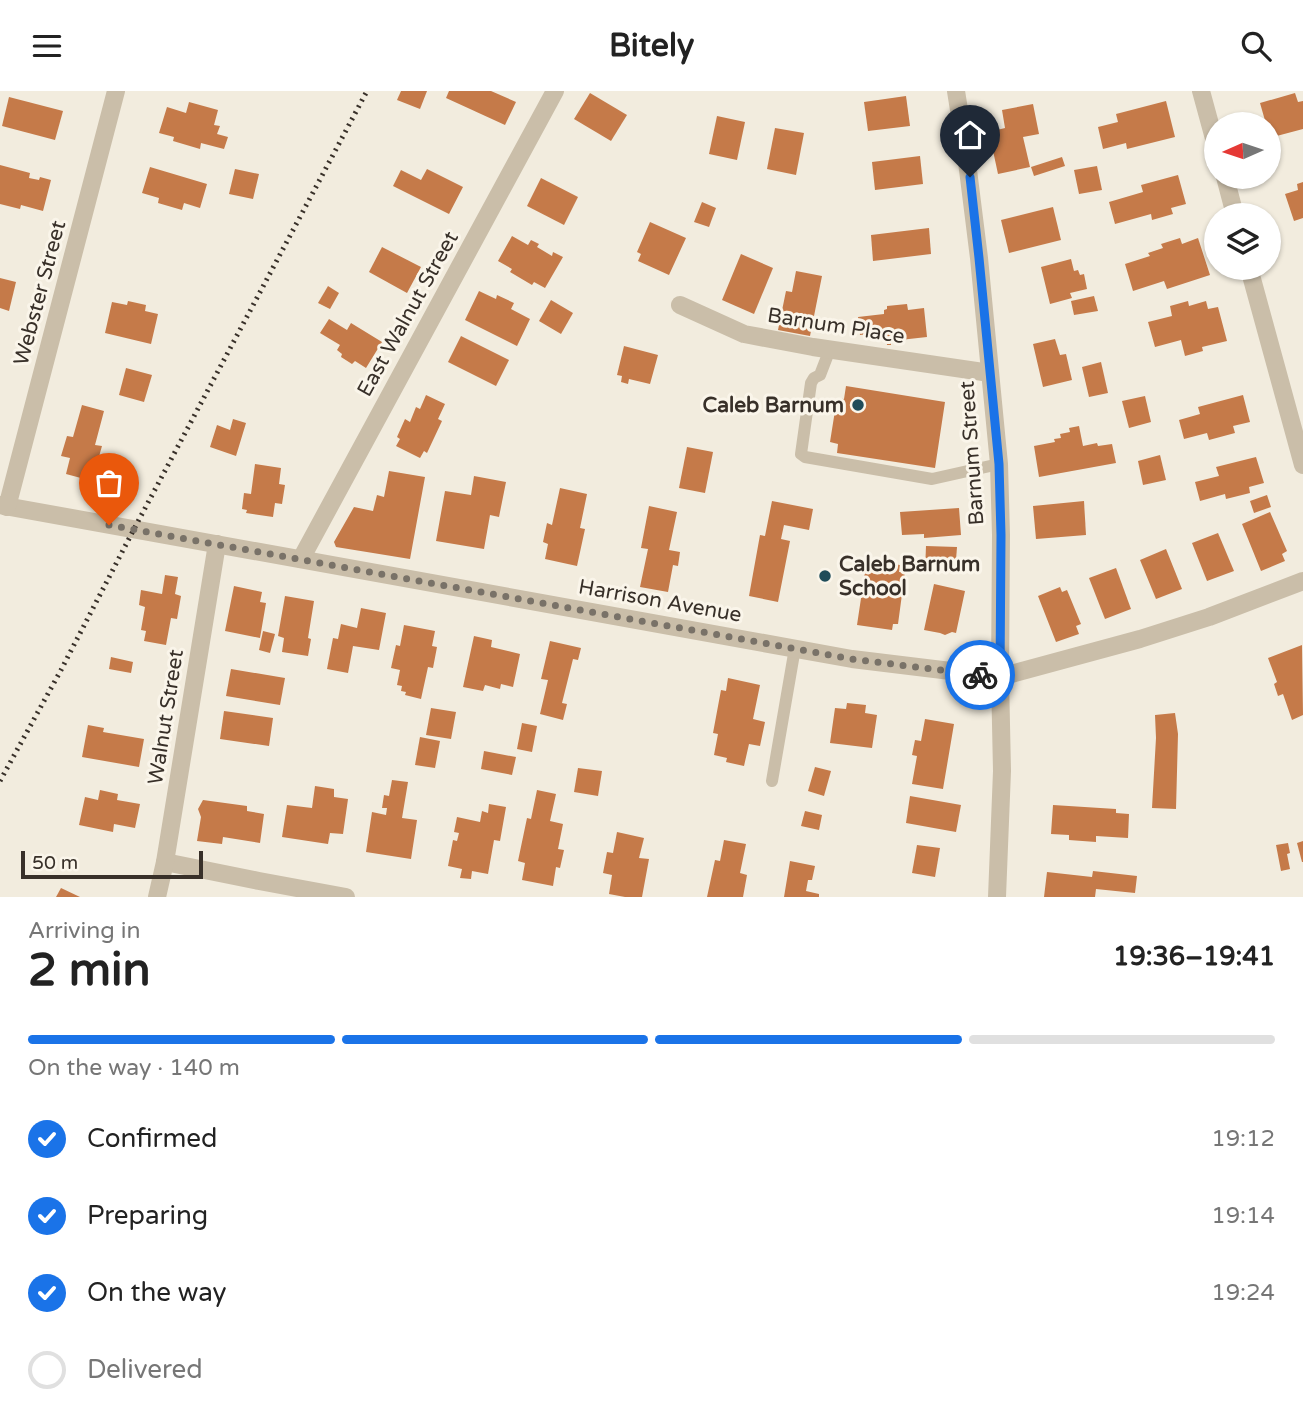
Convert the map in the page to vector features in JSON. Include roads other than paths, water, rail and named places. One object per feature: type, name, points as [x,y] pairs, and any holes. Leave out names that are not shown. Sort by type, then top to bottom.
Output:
[{"type":"street","name":"Webster Street","points":[[4,506],[116,91]]},
{"type":"street","name":"East Walnut Street","points":[[301,559],[555,91]]},
{"type":"street","name":"Barnum Street","points":[[956,91],[974,212],[999,464],[1002,771],[997,897]]},
{"type":"street","points":[[1201,91],[1207,112]]},
{"type":"street","points":[[1252,280],[1303,465]]},
{"type":"street","name":"Barnum Place","points":[[680,305],[744,334],[990,373]]},
{"type":"street","name":"Harrison Avenue","points":[[4,506],[852,659],[1000,677],[1198,621],[1303,581]]},
{"type":"street","name":"Walnut Street","points":[[157,897],[217,544]]},
{"type":"street","points":[[165,862],[346,897]]},
{"type":"lane","points":[[830,349],[820,375],[811,383],[801,454],[805,457],[932,479],[999,464]]},
{"type":"lane","points":[[772,781],[795,648]]},
{"type":"railway","points":[[0,781],[367,91]]},
{"type":"place","name":"Caleb Barnum","points":[[858,405]]},
{"type":"place","name":"Caleb Barnum School","points":[[825,576]]}]
